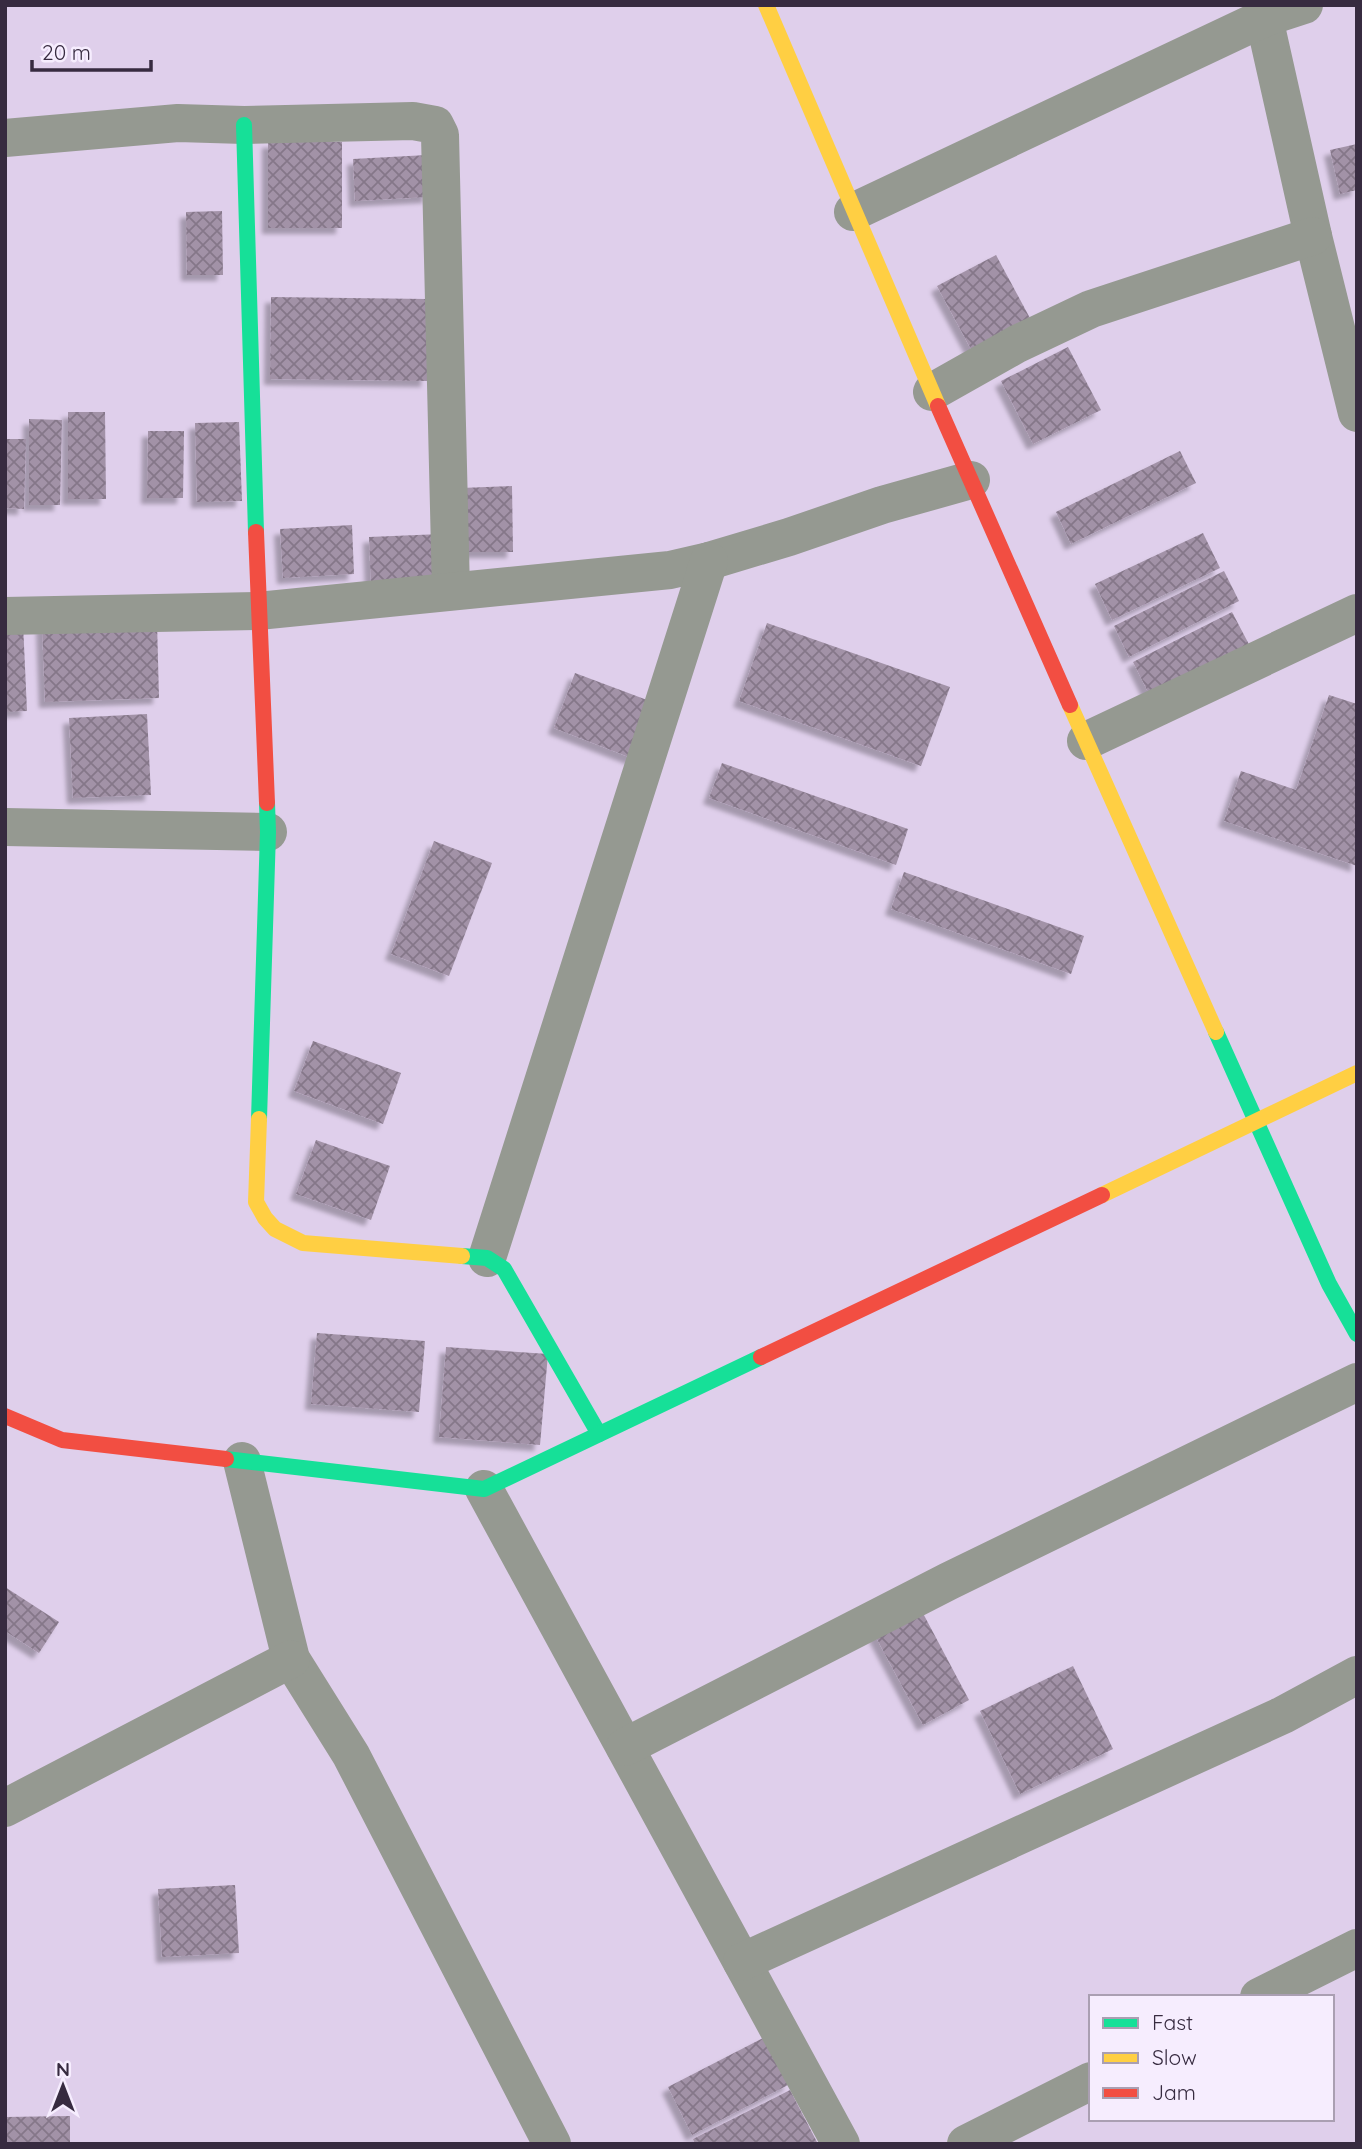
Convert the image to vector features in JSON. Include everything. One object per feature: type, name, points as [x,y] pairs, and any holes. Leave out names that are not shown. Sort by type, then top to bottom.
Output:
[{"type":"street","points":[[766,5],[853,212],[1086,741],[1329,1284],[1357,1334]]},
{"type":"street","points":[[853,212],[1264,18],[1304,5]]},
{"type":"street","points":[[1264,18],[1313,236],[1357,413]]},
{"type":"street","points":[[5,138],[178,123],[244,125],[413,121],[435,125],[440,135],[451,591]]},
{"type":"street","points":[[244,125],[258,611],[268,832],[256,1202],[263,1218],[278,1232],[303,1243],[486,1258],[504,1269],[599,1434]]},
{"type":"street","points":[[932,392],[1017,344],[1091,309],[1313,236]]},
{"type":"street","points":[[5,616],[258,611],[670,570],[709,561],[882,505],[971,480]]},
{"type":"street","points":[[486,1258],[709,561]]},
{"type":"street","points":[[1086,741],[1357,613]]},
{"type":"street","points":[[5,827],[268,832]]},
{"type":"street","points":[[5,1416],[62,1440],[484,1489],[1357,1073]]},
{"type":"street","points":[[625,1747],[949,1581],[1357,1382]]},
{"type":"street","points":[[242,1461],[291,1659],[351,1755],[552,2144]]},
{"type":"street","points":[[484,1489],[841,2144]]},
{"type":"street","points":[[5,1808],[291,1659]]},
{"type":"street","points":[[742,1962],[1283,1715],[1357,1675]]},
{"type":"street","points":[[1263,1995],[1357,1948]]},
{"type":"street","points":[[966,2144],[1089,2082]]},
{"type":"building","points":[[268,142],[342,142],[342,228],[268,228]]},
{"type":"building","points":[[1357,144],[1357,190],[1340,194],[1330,150]]},
{"type":"building","points":[[427,155],[429,197],[355,201],[353,159]]},
{"type":"building","points":[[222,211],[223,275],[187,275],[186,212]]},
{"type":"building","points":[[996,255],[1031,320],[972,351],[937,286]]},
{"type":"building","points":[[271,297],[427,299],[427,381],[270,379]]},
{"type":"building","points":[[1068,347],[1101,410],[1033,444],[1001,381]]},
{"type":"building","points":[[68,412],[105,412],[106,499],[68,499]]},
{"type":"building","points":[[29,419],[62,420],[60,505],[29,505]]},
{"type":"building","points":[[239,422],[242,501],[197,502],[195,423]]},
{"type":"building","points":[[148,431],[184,431],[183,498],[147,498]]},
{"type":"building","points":[[5,439],[26,439],[24,509],[5,508]]},
{"type":"building","points":[[1180,451],[1196,483],[1071,544],[1056,512]]},
{"type":"building","points":[[512,486],[513,552],[462,552],[461,488]]},
{"type":"building","points":[[352,525],[354,574],[283,578],[280,529]]},
{"type":"building","points":[[1203,533],[1220,568],[1112,620],[1095,584]]},
{"type":"building","points":[[441,534],[444,582],[371,585],[369,537]]},
{"type":"building","points":[[1224,571],[1239,601],[1129,657],[1114,626]]},
{"type":"building","points":[[1232,612],[1253,652],[1153,702],[1133,662]]},
{"type":"building","points":[[157,622],[159,698],[45,702],[42,625]]},
{"type":"building","points":[[23,623],[27,711],[5,712],[5,624]]},
{"type":"building","points":[[767,623],[950,687],[921,766],[739,701]]},
{"type":"building","points":[[575,673],[655,703],[634,759],[554,728]]},
{"type":"building","points":[[1329,695],[1357,704],[1357,866],[1224,821],[1241,771],[1296,790]]},
{"type":"building","points":[[147,714],[151,795],[73,798],[69,718]]},
{"type":"building","points":[[722,763],[908,829],[896,865],[709,798]]},
{"type":"building","points":[[434,841],[492,863],[449,976],[391,954]]},
{"type":"building","points":[[904,872],[1084,936],[1071,974],[891,909]]},
{"type":"building","points":[[313,1041],[401,1073],[383,1124],[294,1091]]},
{"type":"building","points":[[316,1140],[390,1166],[371,1220],[296,1194]]},
{"type":"building","points":[[317,1333],[425,1341],[419,1412],[311,1404]]},
{"type":"building","points":[[446,1347],[548,1354],[540,1445],[439,1437]]},
{"type":"building","points":[[5,1587],[59,1622],[39,1653],[5,1631]]},
{"type":"building","points":[[917,1602],[969,1700],[923,1725],[871,1628]]},
{"type":"building","points":[[1073,1666],[1113,1749],[1020,1794],[980,1711]]},
{"type":"building","points":[[235,1885],[239,1953],[162,1957],[158,1889]]},
{"type":"building","points":[[765,2037],[790,2084],[692,2135],[668,2087]]},
{"type":"building","points":[[790,2090],[818,2144],[695,2144],[693,2139]]},
{"type":"building","points":[[70,2116],[70,2144],[5,2144],[5,2117]]},
{"type":"traffic: fast","points":[[244,125],[256,532]]},
{"type":"traffic: fast","points":[[259,1119],[267,803]]},
{"type":"traffic: fast","points":[[1216,1032],[1329,1284],[1357,1334]]},
{"type":"traffic: fast","points":[[462,1256],[487,1258],[504,1269],[599,1434]]},
{"type":"traffic: fast","points":[[226,1459],[484,1489],[761,1357]]},
{"type":"traffic: slow","points":[[766,5],[938,406]]},
{"type":"traffic: slow","points":[[1070,705],[1216,1032]]},
{"type":"traffic: slow","points":[[1102,1195],[1357,1073]]},
{"type":"traffic: slow","points":[[259,1119],[256,1202],[275,1229],[303,1243],[462,1256]]},
{"type":"traffic: jam","points":[[938,406],[1070,705]]},
{"type":"traffic: jam","points":[[256,532],[267,803]]},
{"type":"traffic: jam","points":[[761,1357],[1102,1195]]},
{"type":"traffic: jam","points":[[5,1416],[62,1440],[226,1459]]}]
